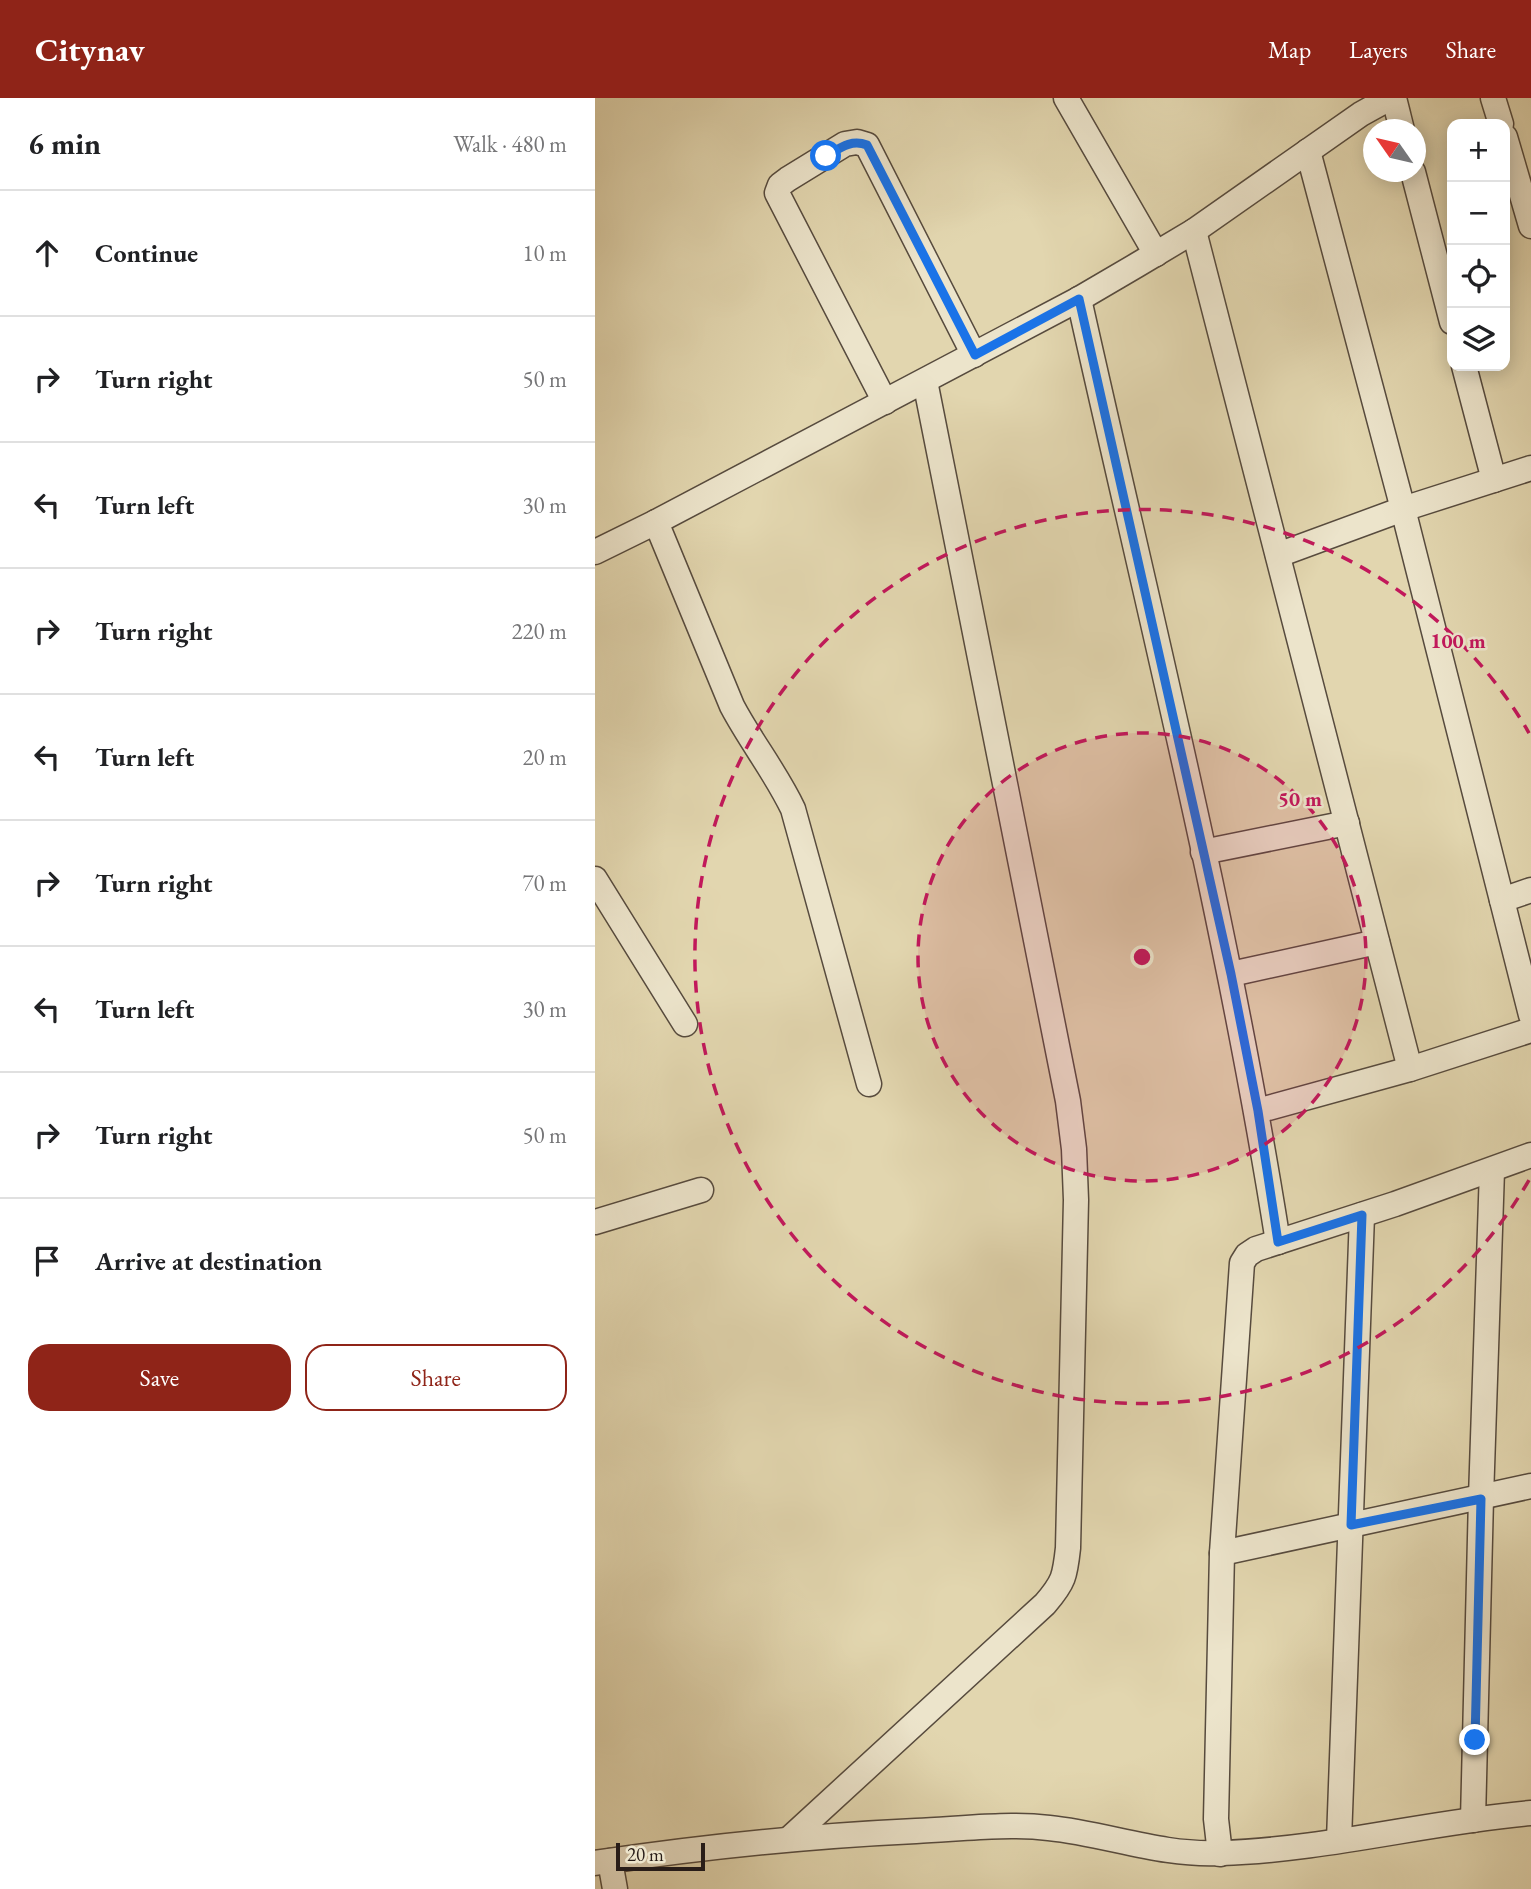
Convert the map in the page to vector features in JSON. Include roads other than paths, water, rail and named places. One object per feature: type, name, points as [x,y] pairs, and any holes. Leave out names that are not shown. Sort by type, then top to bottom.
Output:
[{"type":"street","points":[[1066,98],[1156,254]]},
{"type":"street","points":[[595,552],[975,355],[1156,254],[1194,231],[1308,151],[1357,106],[1392,98],[1399,119]]},
{"type":"street","points":[[1493,98],[1499,119]]},
{"type":"street","points":[[885,402],[777,192],[780,185],[788,179],[845,144],[857,142],[867,145],[975,355]]},
{"type":"street","points":[[1308,151],[1403,509],[1531,1015]]},
{"type":"street","points":[[1510,154],[1531,226]]},
{"type":"street","points":[[1416,182],[1449,308]]},
{"type":"street","points":[[1194,231],[1410,1069]]},
{"type":"street","points":[[1079,299],[1231,974],[1258,1111],[1278,1242]]},
{"type":"street","points":[[1465,371],[1494,480]]},
{"type":"street","points":[[789,1839],[1045,1604],[1061,1586],[1066,1572],[1076,1200],[1074,1149],[1068,1101],[925,381]]},
{"type":"street","points":[[1278,555],[1403,509],[1531,468]]},
{"type":"street","points":[[656,522],[731,706],[780,782],[793,810],[869,1084]]},
{"type":"street","points":[[1203,852],[1347,823]]},
{"type":"street","points":[[595,879],[685,1024]]},
{"type":"street","points":[[1502,900],[1531,890]]},
{"type":"street","points":[[1231,974],[1377,943]]},
{"type":"street","points":[[1258,1111],[1410,1069],[1531,1030]]},
{"type":"street","points":[[1220,1854],[1216,1819],[1222,1553],[1241,1263],[1247,1255],[1256,1250],[1531,1155]]},
{"type":"street","points":[[1473,1820],[1492,1170]]},
{"type":"street","points":[[595,1222],[701,1190]]},
{"type":"street","points":[[1339,1840],[1362,1215]]},
{"type":"street","points":[[1222,1553],[1481,1499],[1531,1486]]},
{"type":"street","points":[[615,1889],[602,1862],[789,1839],[989,1828],[1048,1828],[1167,1852],[1220,1854],[1277,1849],[1531,1813]]}]
